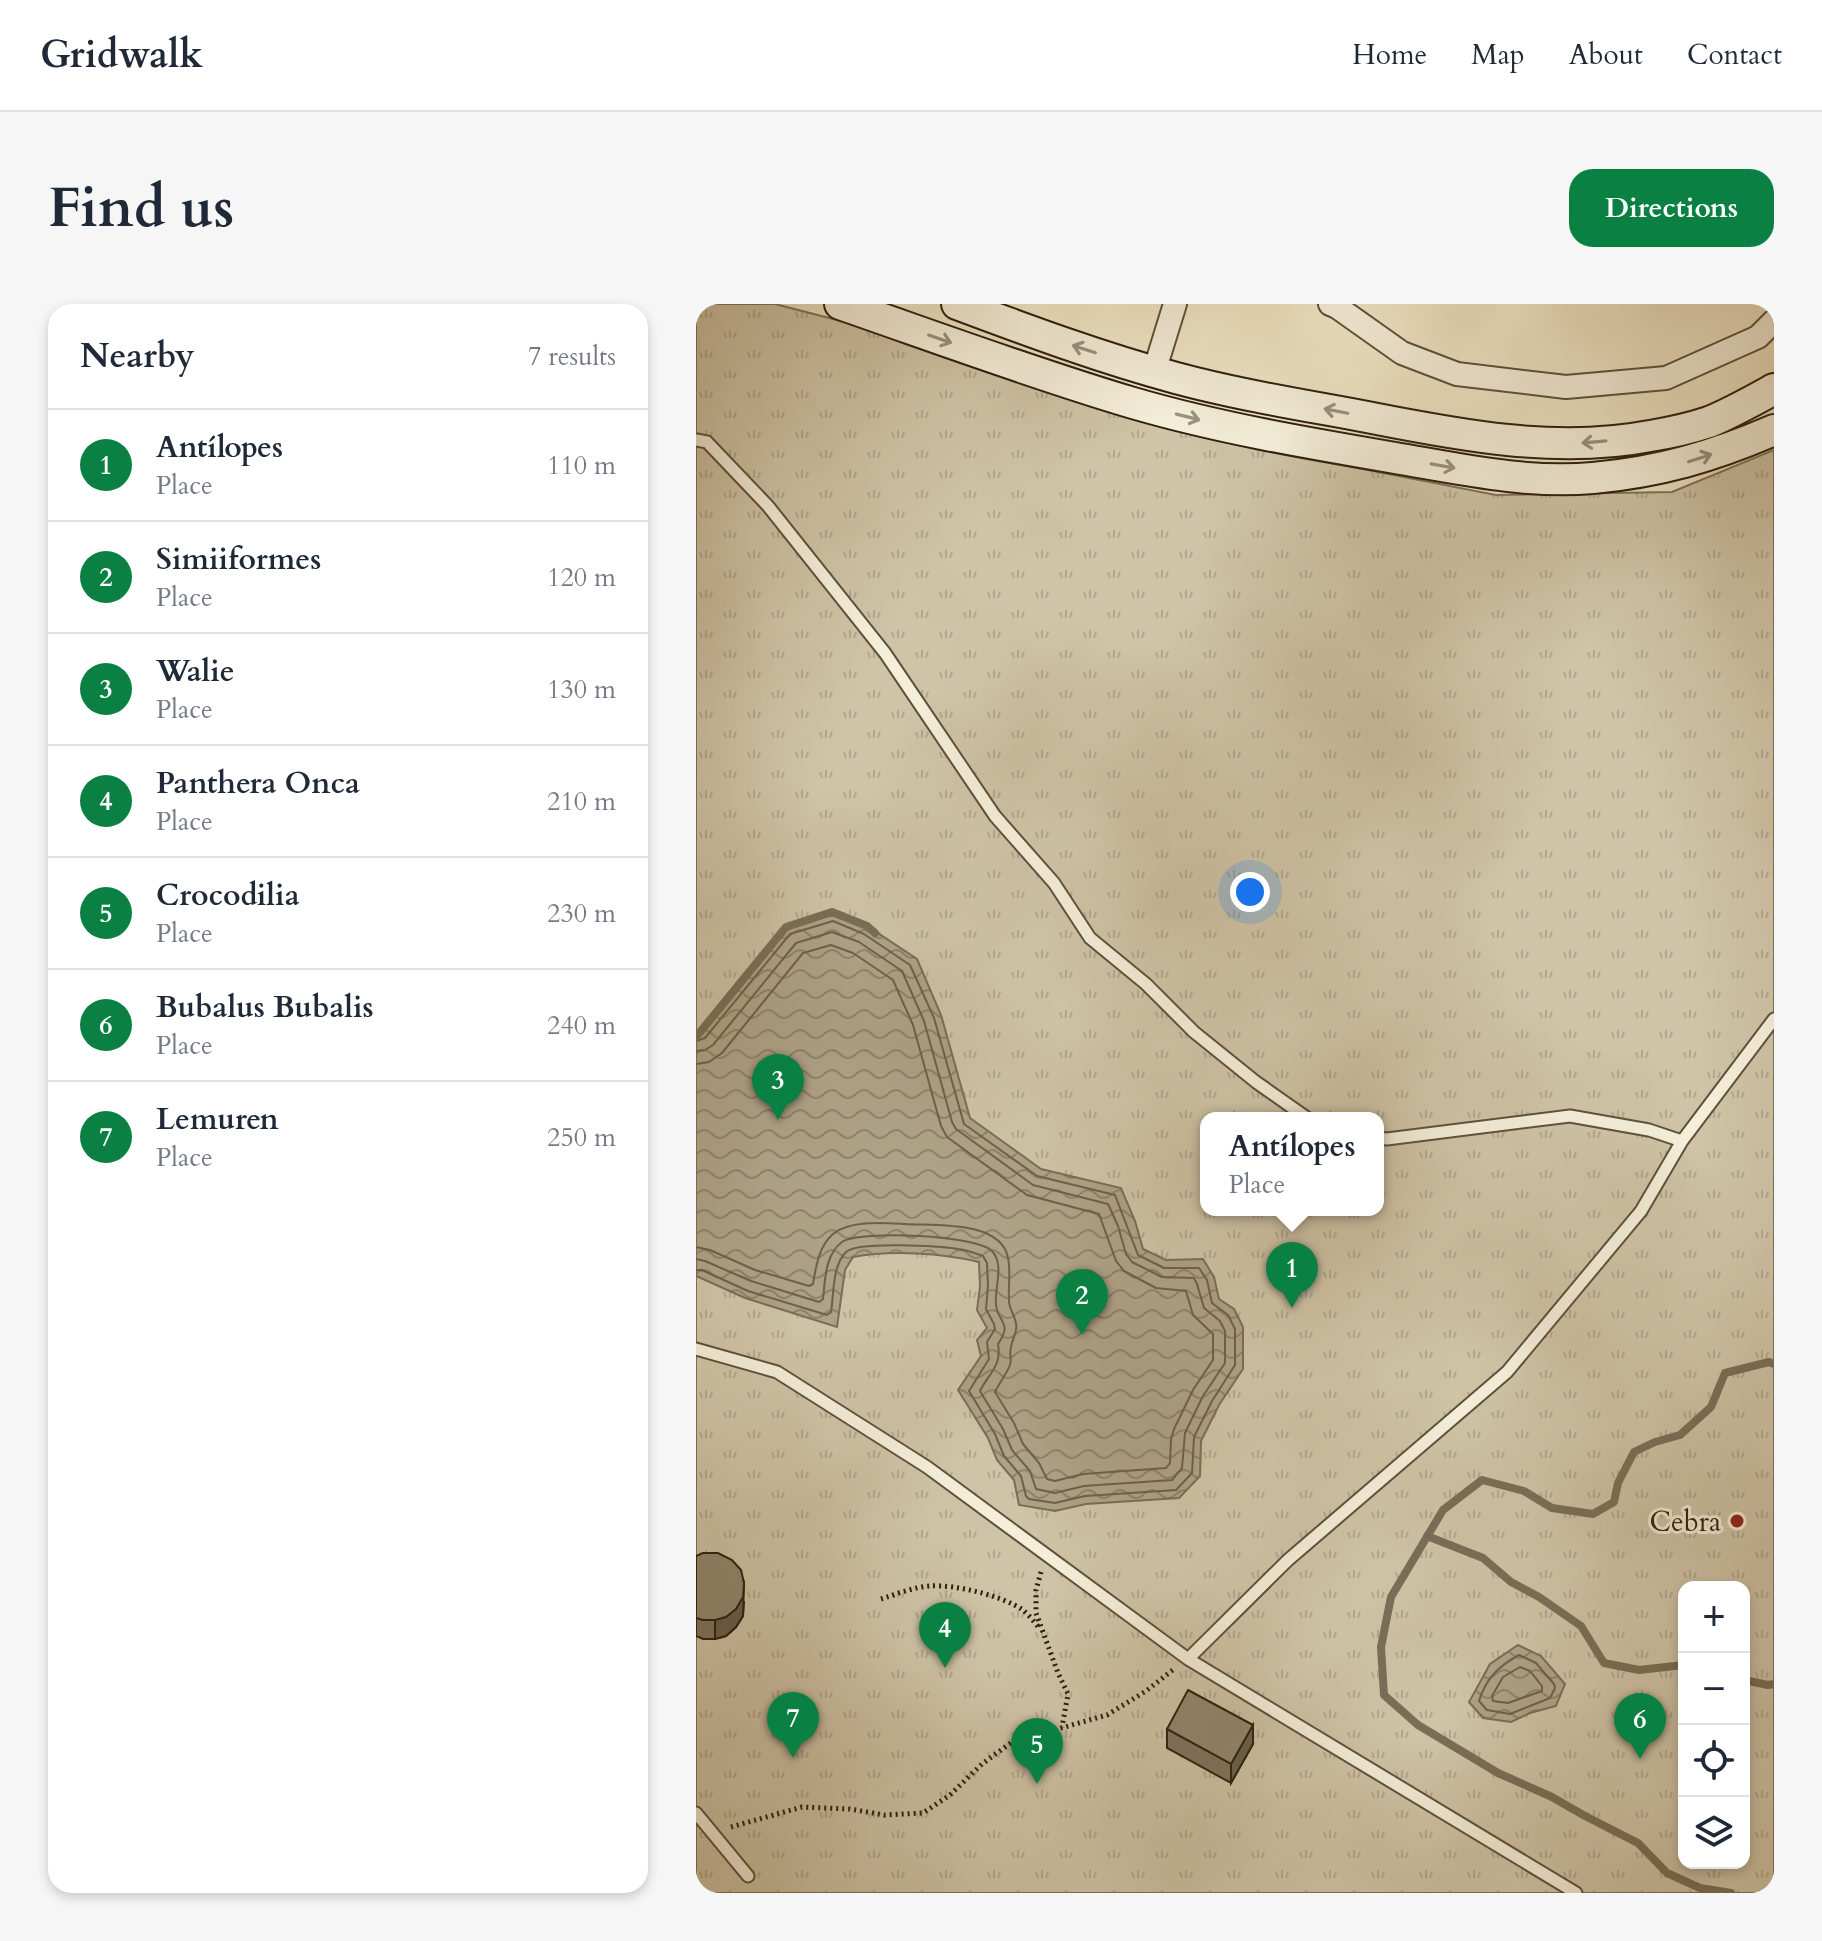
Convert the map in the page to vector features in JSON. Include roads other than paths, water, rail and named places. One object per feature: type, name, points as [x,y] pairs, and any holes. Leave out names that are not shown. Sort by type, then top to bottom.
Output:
[{"type":"main road","points":[[840,304],[1136,404],[1280,439],[1500,476],[1561,479],[1633,473],[1686,463],[1731,449],[1774,430]]},
{"type":"main road","points":[[957,304],[1154,372],[1231,391],[1412,426],[1528,442],[1581,443],[1648,437],[1708,422],[1774,389]]},
{"type":"street","points":[[1154,372],[1175,304]]},
{"type":"street","points":[[1330,304],[1402,353],[1457,374],[1566,387],[1666,378],[1758,337],[1774,321]]},
{"type":"lane","points":[[696,440],[707,442],[768,506],[829,581],[885,653],[995,816],[1054,883],[1090,938],[1146,984],[1194,1032],[1298,1112]]},
{"type":"lane","points":[[1188,1659],[1288,1560],[1507,1372],[1641,1211],[1682,1141],[1774,1019]]},
{"type":"lane","points":[[1384,1139],[1570,1116],[1649,1130],[1682,1141]]},
{"type":"lane","points":[[696,1349],[777,1372],[927,1467],[1188,1659],[1576,1893]]},
{"type":"lane","points":[[696,1813],[748,1876]]},
{"type":"water","points":[[832,912],[867,926],[917,959],[941,1015],[970,1118],[1041,1169],[1121,1188],[1143,1249],[1166,1260],[1203,1259],[1214,1277],[1219,1299],[1234,1309],[1243,1327],[1243,1369],[1219,1405],[1201,1441],[1200,1476],[1179,1498],[1086,1504],[1055,1511],[1019,1505],[1014,1480],[997,1460],[988,1438],[958,1390],[981,1356],[977,1340],[987,1328],[977,1310],[979,1262],[916,1254],[853,1257],[845,1270],[837,1327],[745,1298],[696,1276],[696,1037],[786,927]]},
{"type":"water","points":[[1518,1645],[1541,1656],[1565,1684],[1556,1706],[1511,1722],[1483,1718],[1469,1702],[1490,1664]]},
{"type":"waterway","points":[[696,1037],[786,927],[832,912],[867,926],[875,933]]},
{"type":"waterway","points":[[1731,1893],[1700,1888],[1667,1873],[1638,1843],[1552,1797],[1498,1773],[1418,1725],[1384,1695],[1381,1647],[1391,1597],[1443,1510],[1482,1480],[1524,1491],[1552,1508],[1593,1514],[1614,1502],[1618,1483],[1634,1452],[1680,1435],[1711,1407],[1725,1373],[1769,1362],[1774,1364]]},
{"type":"waterway","points":[[1427,1536],[1483,1558],[1511,1582],[1581,1626],[1604,1663],[1639,1670],[1678,1666]]},
{"type":"waterway","points":[[1750,1681],[1774,1684]]},
{"type":"place","name":"Walie","points":[[778,1120]]},
{"type":"place","name":"Antílopes","points":[[1292,1308]]},
{"type":"place","name":"Simiiformes","points":[[1082,1335]]},
{"type":"place","name":"Cebra","points":[[1737,1521]]},
{"type":"place","name":"Panthera Onca","points":[[945,1668]]},
{"type":"place","name":"Lemuren","points":[[793,1758]]},
{"type":"place","name":"Bubalus Bubalis","points":[[1640,1759]]},
{"type":"place","name":"Crocodilia","points":[[1037,1784]]}]
